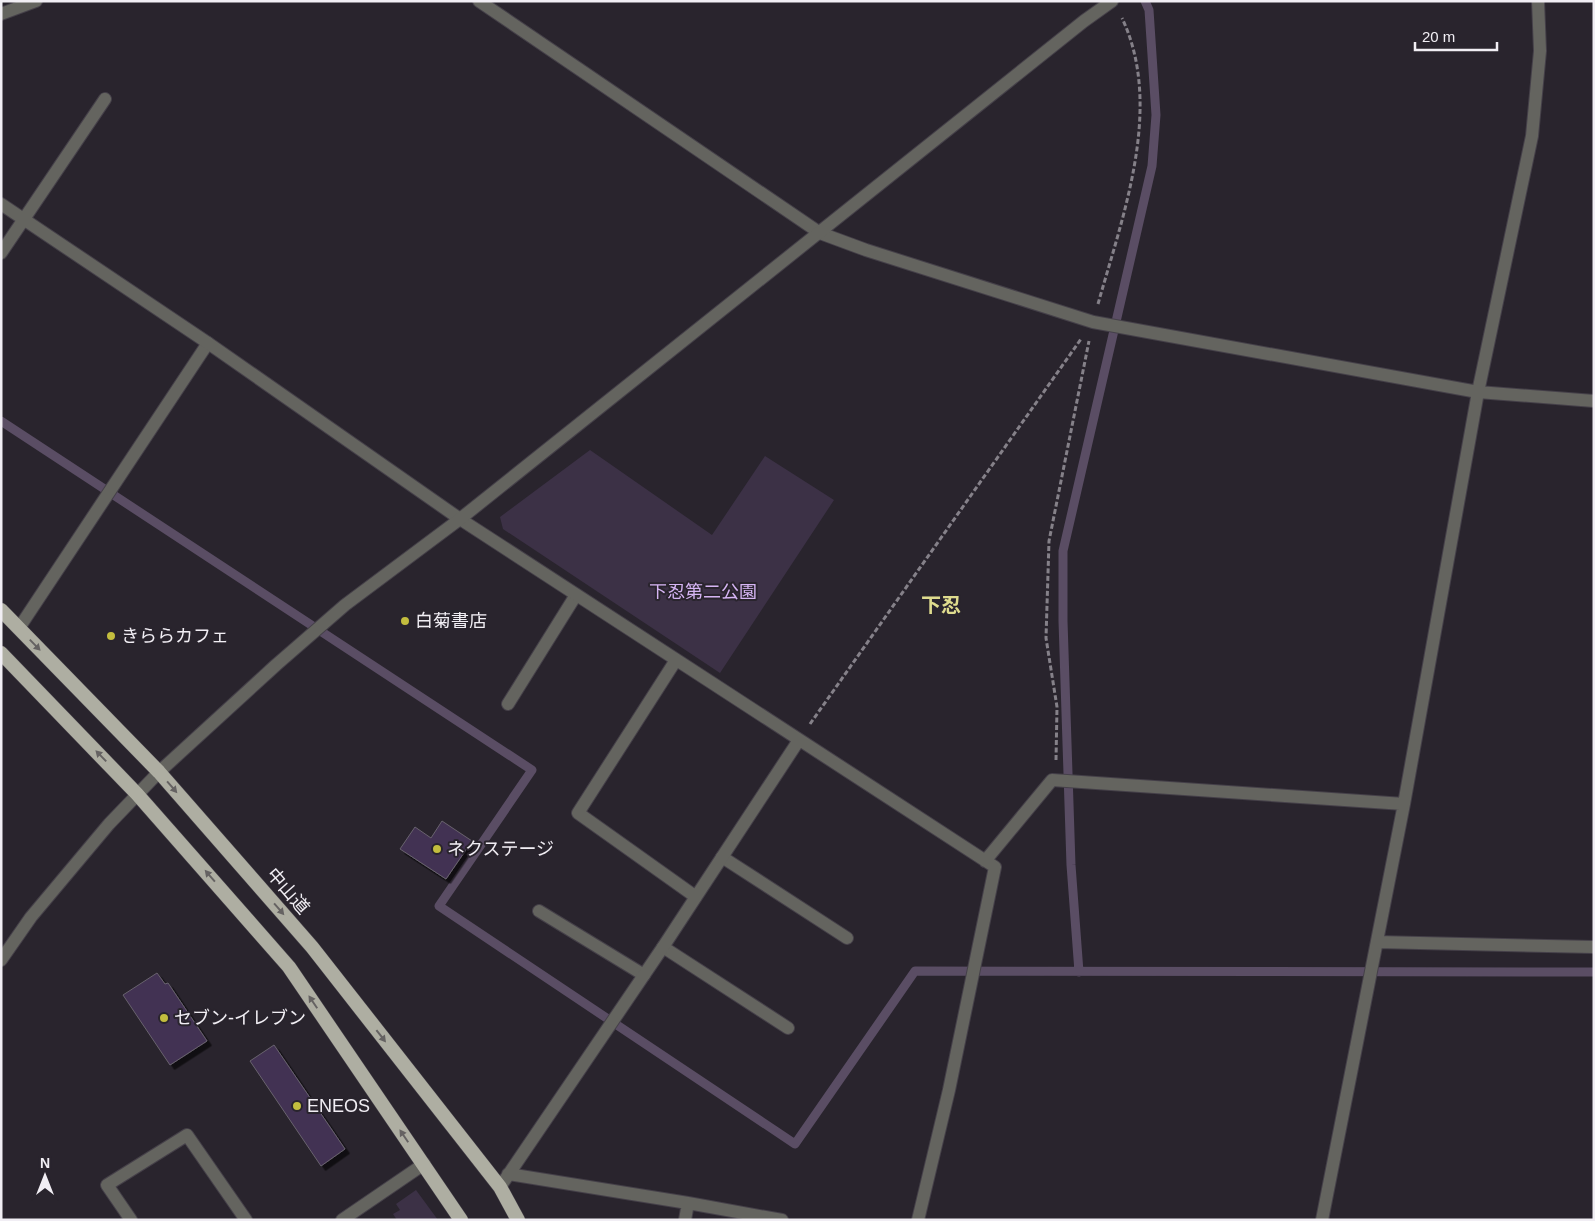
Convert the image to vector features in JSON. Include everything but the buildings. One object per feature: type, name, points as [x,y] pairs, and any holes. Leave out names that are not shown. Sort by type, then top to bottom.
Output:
[{"type":"highway","name":"中山道","points":[[1,610],[159,772],[312,947],[500,1187],[518,1220]]},
{"type":"highway","points":[[1,653],[138,794],[289,967],[462,1220]]},
{"type":"street","points":[[1,14],[36,1]]},
{"type":"street","points":[[480,1],[820,233],[866,250],[1093,322],[1478,392],[1594,401]]},
{"type":"street","points":[[1322,1220],[1404,804],[1478,392],[1532,136],[1540,51],[1538,1]]},
{"type":"street","points":[[1,960],[31,918],[109,824],[159,772],[345,605],[460,520],[1084,21],[1115,5]]},
{"type":"street","points":[[1,253],[105,99]]},
{"type":"street","points":[[1,204],[208,343],[460,520],[995,868],[949,1090],[918,1220]]},
{"type":"street","points":[[19,628],[208,343]]},
{"type":"street","points":[[508,704],[576,594]]},
{"type":"street","points":[[676,660],[578,813],[696,897]]},
{"type":"street","points":[[500,1187],[663,947],[799,740]]},
{"type":"street","points":[[985,861],[1052,780],[1404,804]]},
{"type":"street","points":[[722,858],[847,938]]},
{"type":"street","points":[[539,911],[644,975]]},
{"type":"street","points":[[1377,942],[1594,947]]},
{"type":"street","points":[[663,947],[788,1028]]},
{"type":"street","points":[[131,1220],[107,1185],[187,1135],[246,1220]]},
{"type":"street","points":[[342,1220],[424,1164]]},
{"type":"street","points":[[508,1174],[782,1220]]},
{"type":"street","points":[[685,1220],[688,1203]]},
{"type":"path","points":[[1052,780],[1057,755],[1057,707],[1046,638],[1049,541],[1093,322],[1129,190],[1137,150],[1138,71],[1129,34],[1115,5]]},
{"type":"path","points":[[799,740],[1093,322]]},
{"type":"green space","name":"下忍第二公園","points":[[590,450],[712,535],[765,456],[834,500],[720,673],[503,529],[500,517]]},
{"type":"green space","points":[[416,1190],[438,1220],[397,1220],[393,1214],[400,1210],[396,1204]]},
{"type":"waterway","points":[[1079,972],[1071,865],[1063,621],[1063,551],[1152,166],[1156,115],[1149,10],[1145,1]]},
{"type":"waterway","points":[[1,421],[532,770],[439,906],[795,1144],[915,971],[1594,972]]},
{"type":"place","name":"白菊書店","points":[[405,621]]},
{"type":"place","name":"きららカフェ","points":[[111,636]]},
{"type":"place","name":"ネクステージ","points":[[437,849]]},
{"type":"place","name":"セブン-イレブン","points":[[164,1018]]},
{"type":"place","name":"ENEOS","points":[[297,1106]]},
{"type":"district","name":"下忍","points":[[941,605]]}]
